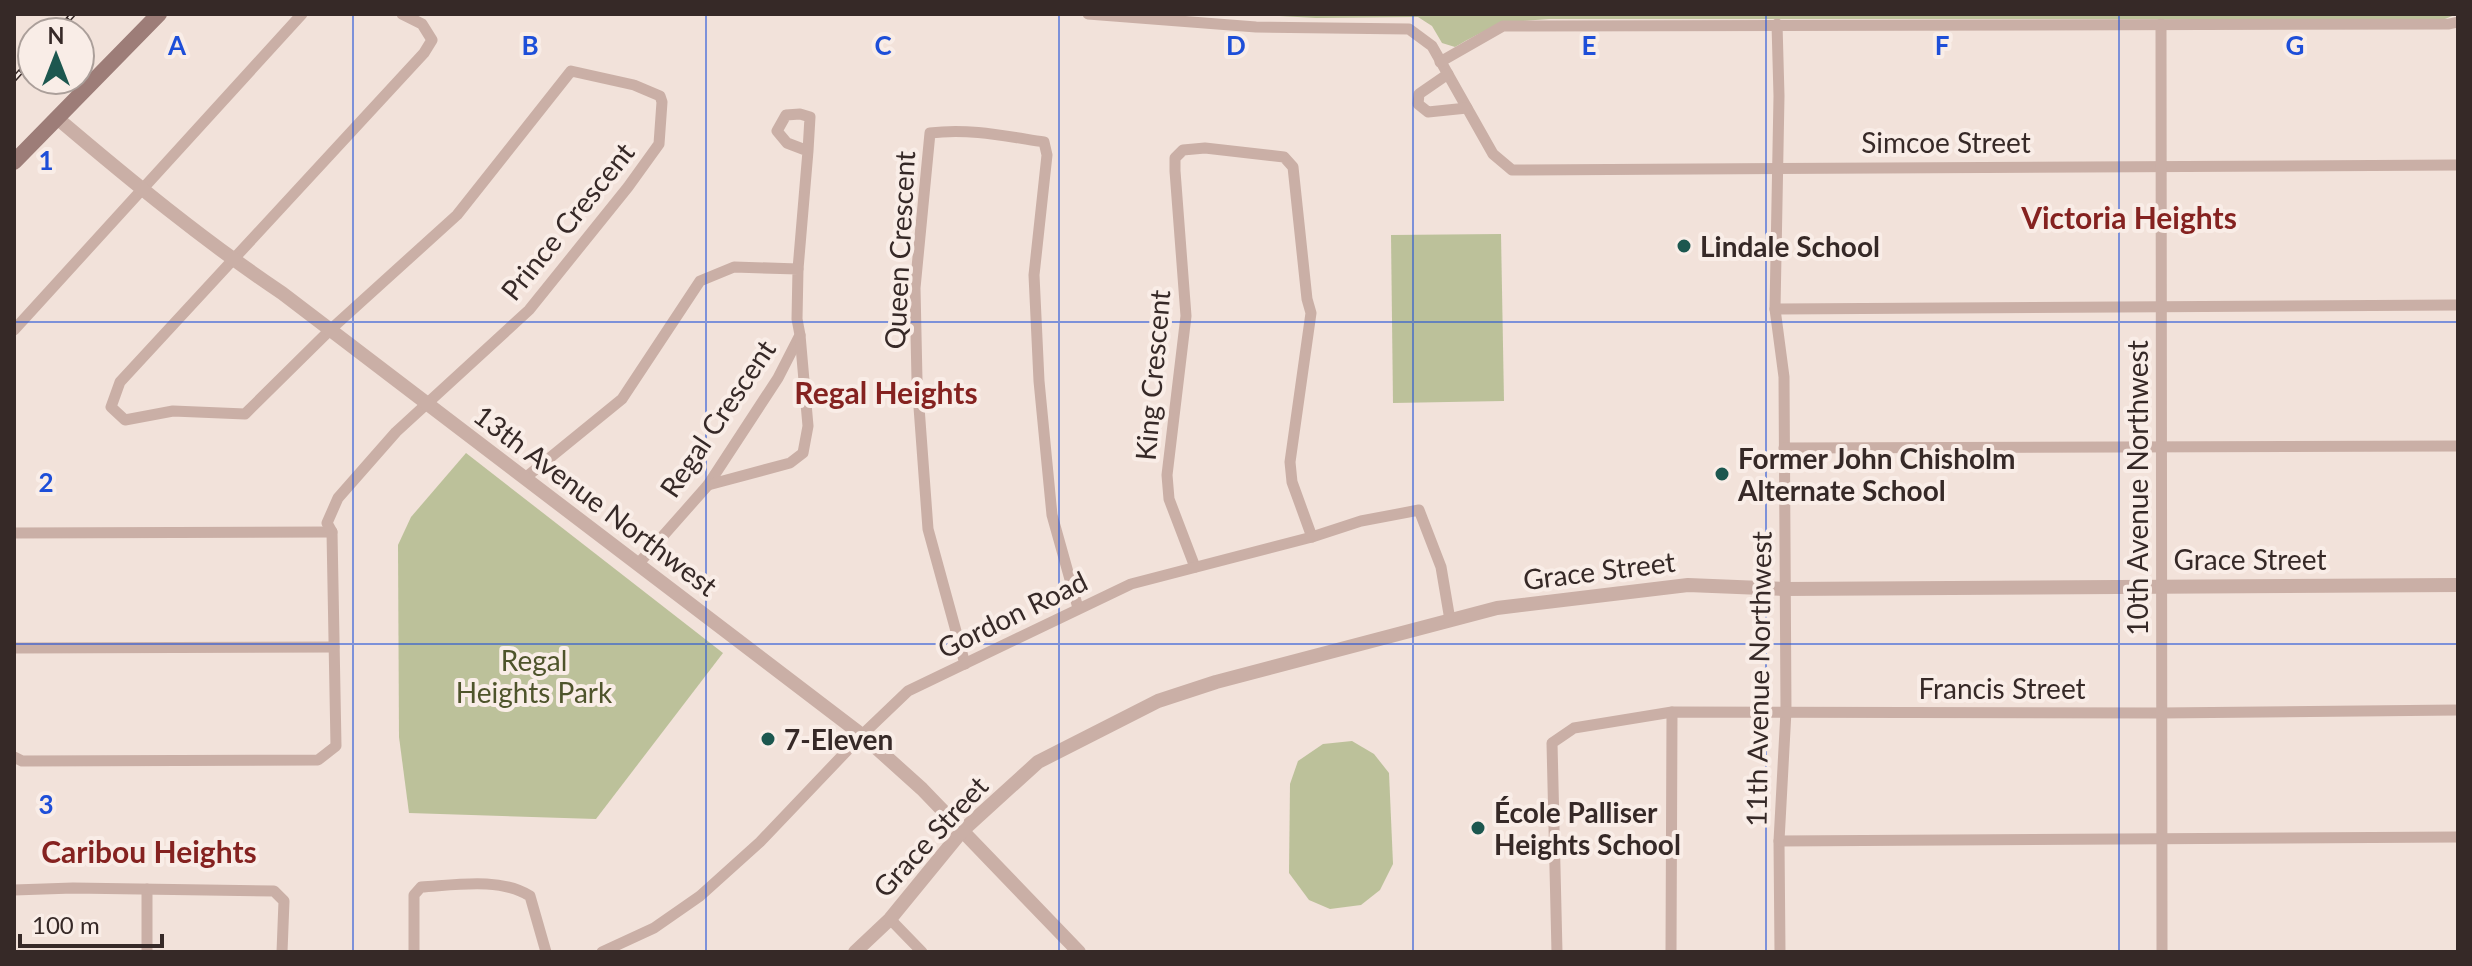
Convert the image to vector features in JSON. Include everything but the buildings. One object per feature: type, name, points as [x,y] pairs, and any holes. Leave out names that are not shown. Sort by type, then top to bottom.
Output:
[{"type":"main road","points":[[14,162],[159,14]]},
{"type":"street","points":[[14,330],[302,14]]},
{"type":"street","points":[[330,330],[245,414],[173,411],[125,420],[111,407],[120,382],[424,53],[432,40],[422,24],[402,14]]},
{"type":"street","name":"Simcoe Street","points":[[1088,14],[1256,27],[1409,29],[1432,46],[1493,154],[1512,170],[2458,165]]},
{"type":"street","points":[[1440,62],[1503,26],[2458,22]]},
{"type":"street","name":"11th Avenue Northwest","points":[[1777,24],[1779,96],[1775,309],[1784,377],[1786,711],[1779,841],[1780,952]]},
{"type":"street","name":"10th Avenue Northwest","points":[[2161,24],[2162,952]]},
{"type":"street","name":"Prince Crescent","points":[[330,330],[457,215],[571,71],[634,85],[660,96],[659,144],[628,187],[529,310],[427,404]]},
{"type":"street","points":[[1448,74],[1419,94],[1418,104],[1428,112],[1467,108]]},
{"type":"street","name":"13th Avenue Northwest","points":[[57,118],[233,260],[639,563],[862,735],[922,789],[1079,952]]},
{"type":"street","name":"Queen Crescent","points":[[965,664],[928,529],[917,380],[915,288],[930,133],[951,130],[987,132],[1044,142],[1047,155],[1034,275],[1039,381],[1052,515],[1078,608]]},
{"type":"street","name":"King Crescent","points":[[1195,567],[1169,499],[1167,475],[1186,316],[1175,158],[1183,150],[1193,148],[1284,157],[1293,167],[1311,313],[1290,474],[1312,537]]},
{"type":"street","name":"Regal Crescent","points":[[639,563],[708,485],[778,378],[800,335],[797,319],[798,269],[808,151]]},
{"type":"street","points":[[525,478],[622,399],[700,281],[734,267],[798,269]]},
{"type":"street","points":[[1775,309],[2458,305]]},
{"type":"street","points":[[708,485],[790,463],[803,453],[808,426],[800,335]]},
{"type":"street","points":[[14,757],[22,761],[318,760],[336,746],[332,532],[327,523],[338,498],[396,432],[427,404]]},
{"type":"street","points":[[1784,448],[2458,446]]},
{"type":"street","name":"Gordon Road","points":[[602,952],[654,928],[700,896],[760,842],[908,691],[1131,584],[1312,537],[1361,521],[1419,510],[1441,567],[1450,620]]},
{"type":"street","points":[[14,533],[332,532]]},
{"type":"street","name":"Grace Street","points":[[855,952],[890,919],[962,831],[1038,762],[1158,701],[1216,682],[1497,608],[1688,585],[1785,589],[2458,585]]},
{"type":"street","points":[[14,648],[334,647]]},
{"type":"street","name":"Francis Street","points":[[1557,952],[1552,743],[1574,728],[1672,712],[2458,710]]},
{"type":"street","points":[[1671,952],[1672,712]]},
{"type":"street","points":[[1779,841],[2458,837]]},
{"type":"street","points":[[414,952],[414,895],[421,887],[469,884],[517,888],[530,896],[546,952]]},
{"type":"street","points":[[147,889],[147,952]]},
{"type":"street","points":[[14,890],[274,891],[284,901],[282,952]]},
{"type":"street","points":[[890,919],[922,952]]},
{"type":"green space","points":[[1242,14],[2457,14],[2445,19],[1549,19],[1500,26],[1455,47],[1442,43],[1432,26],[1418,17],[1316,18]]},
{"type":"green space","points":[[1501,234],[1504,401],[1393,403],[1391,235]]},
{"type":"green space","name":"Regal Heights Park","points":[[466,453],[723,653],[596,819],[409,813],[399,737],[398,545],[411,517]]},
{"type":"green space","points":[[1352,741],[1374,754],[1389,773],[1393,864],[1380,890],[1361,905],[1330,909],[1309,900],[1289,873],[1290,784],[1298,761],[1323,744]]},
{"type":"place","name":"Lindale School","points":[[1684,246]]},
{"type":"place","name":"Former John Chisholm Alternate School","points":[[1722,474]]},
{"type":"place","name":"7-Eleven","points":[[768,739]]},
{"type":"place","name":"École Palliser Heights School","points":[[1478,828]]},
{"type":"district","name":"Victoria Heights","points":[[2129,217]]},
{"type":"district","name":"Regal Heights","points":[[886,392]]},
{"type":"district","name":"Caribou Heights","points":[[149,851]]}]
